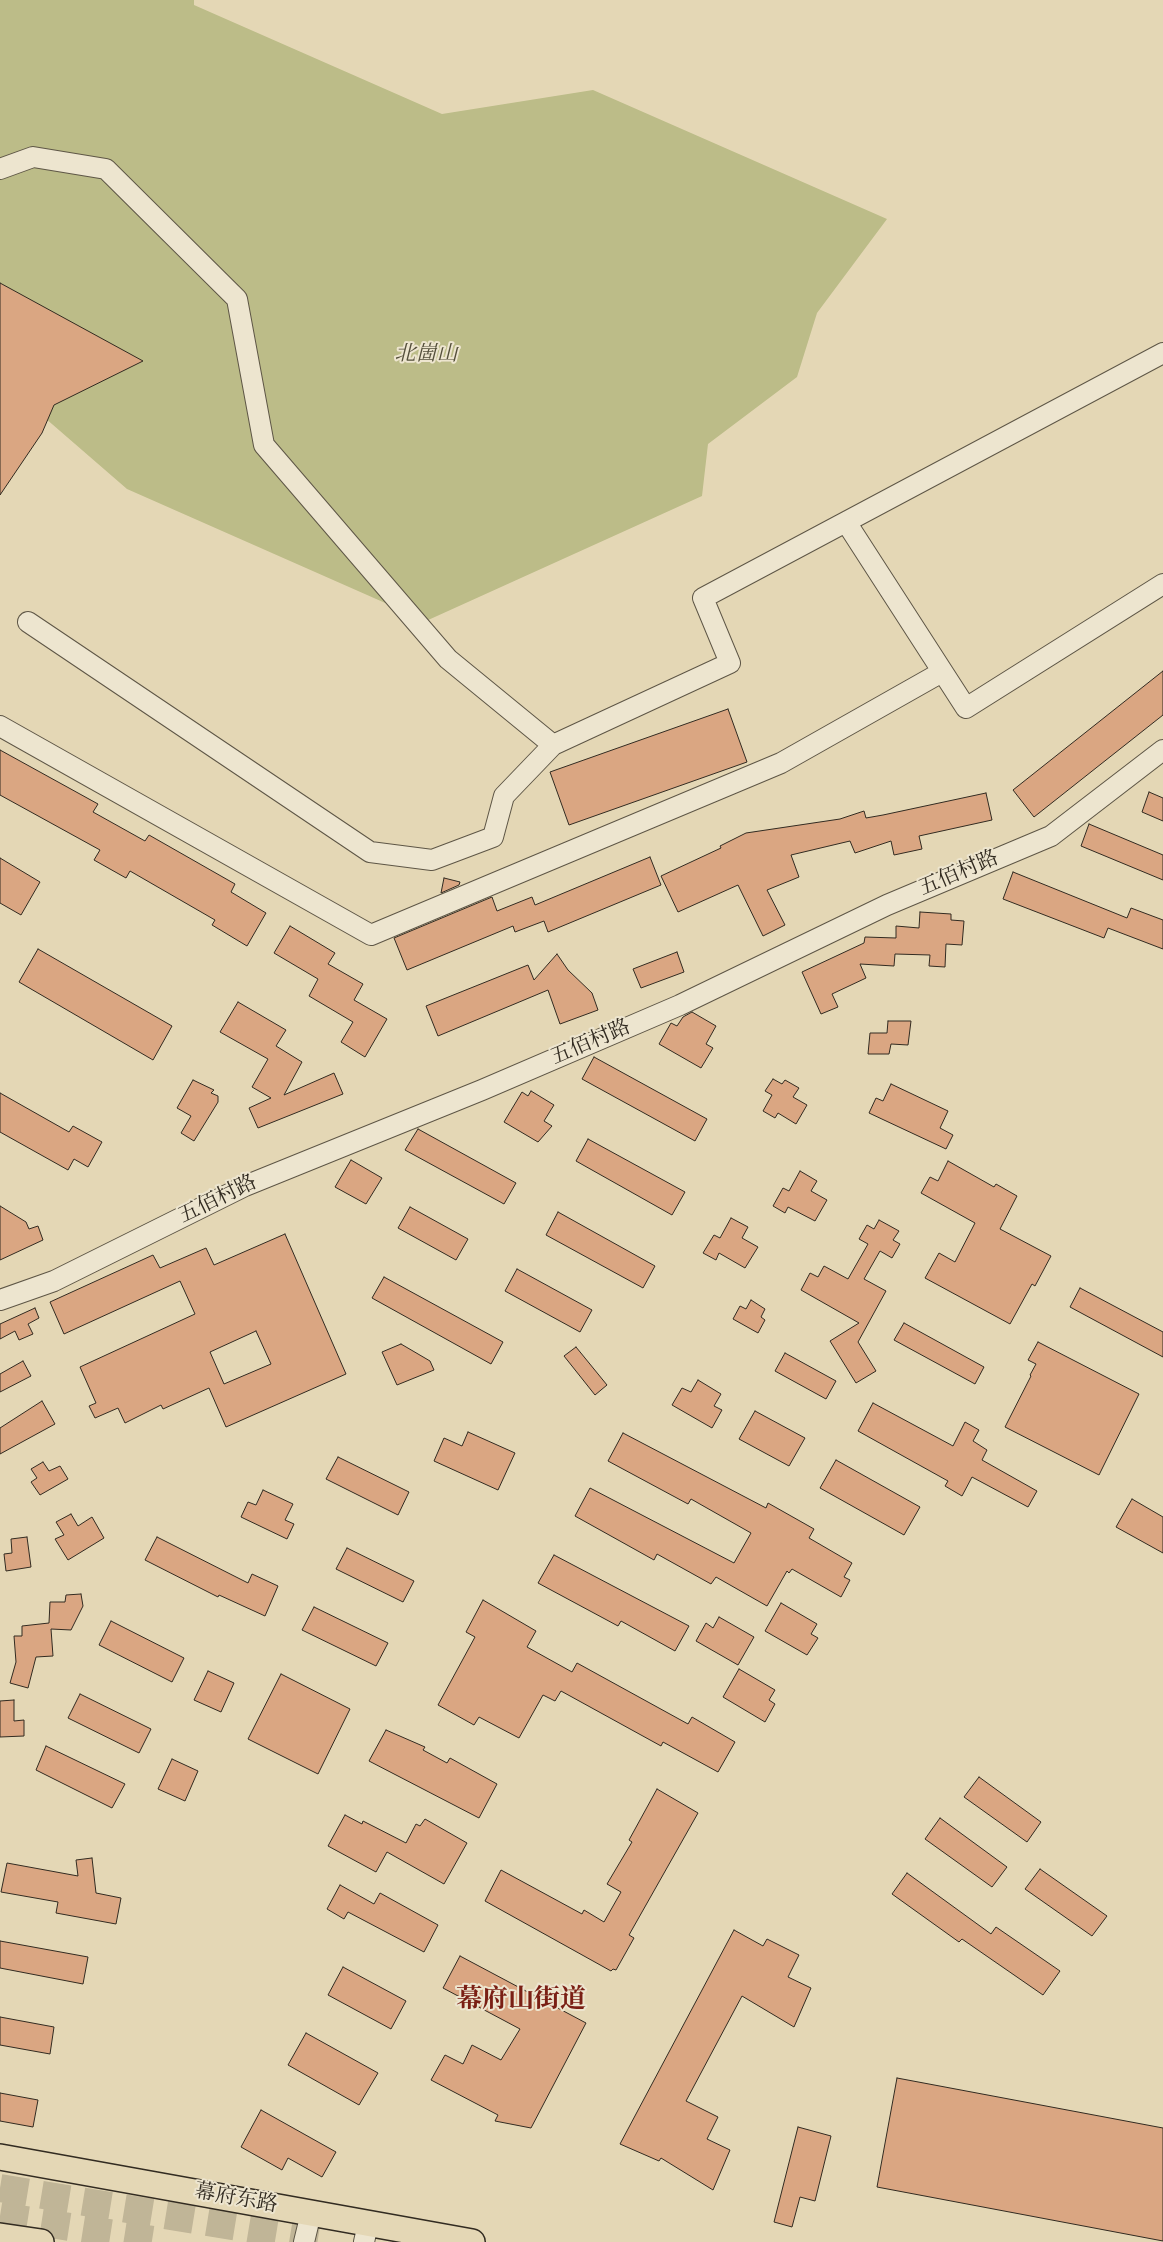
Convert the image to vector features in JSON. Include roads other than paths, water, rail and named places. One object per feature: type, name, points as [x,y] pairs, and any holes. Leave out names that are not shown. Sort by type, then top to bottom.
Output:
[{"type":"main road","name":"幕府东路","points":[[0,2157],[311,2213],[366,2233],[472,2242]]},
{"type":"main road","points":[[0,2236],[41,2242]]},
{"type":"street","points":[[0,169],[33,157],[106,169],[237,298],[264,445],[448,658],[553,745]]},
{"type":"street","points":[[28,622],[370,852],[432,860],[493,837],[504,796],[553,745],[730,663],[703,598],[1163,353]]},
{"type":"street","points":[[846,522],[966,708],[1163,584]]},
{"type":"street","points":[[0,726],[371,935],[781,763],[942,672]]},
{"type":"street","name":"五佰村路","points":[[0,1300],[54,1280],[245,1186],[482,1090],[680,1005],[887,905],[1050,836],[1163,750]]},
{"type":"street","points":[[304,2242],[311,2213]]},
{"type":"tunnel","points":[[0,2188],[330,2242]]},
{"type":"tunnel","points":[[0,2216],[166,2242]]},
{"type":"district","name":"幕府山街道","points":[[521,2001]]},
{"type":"park label","name":"北崮山","points":[[426,355]]}]
